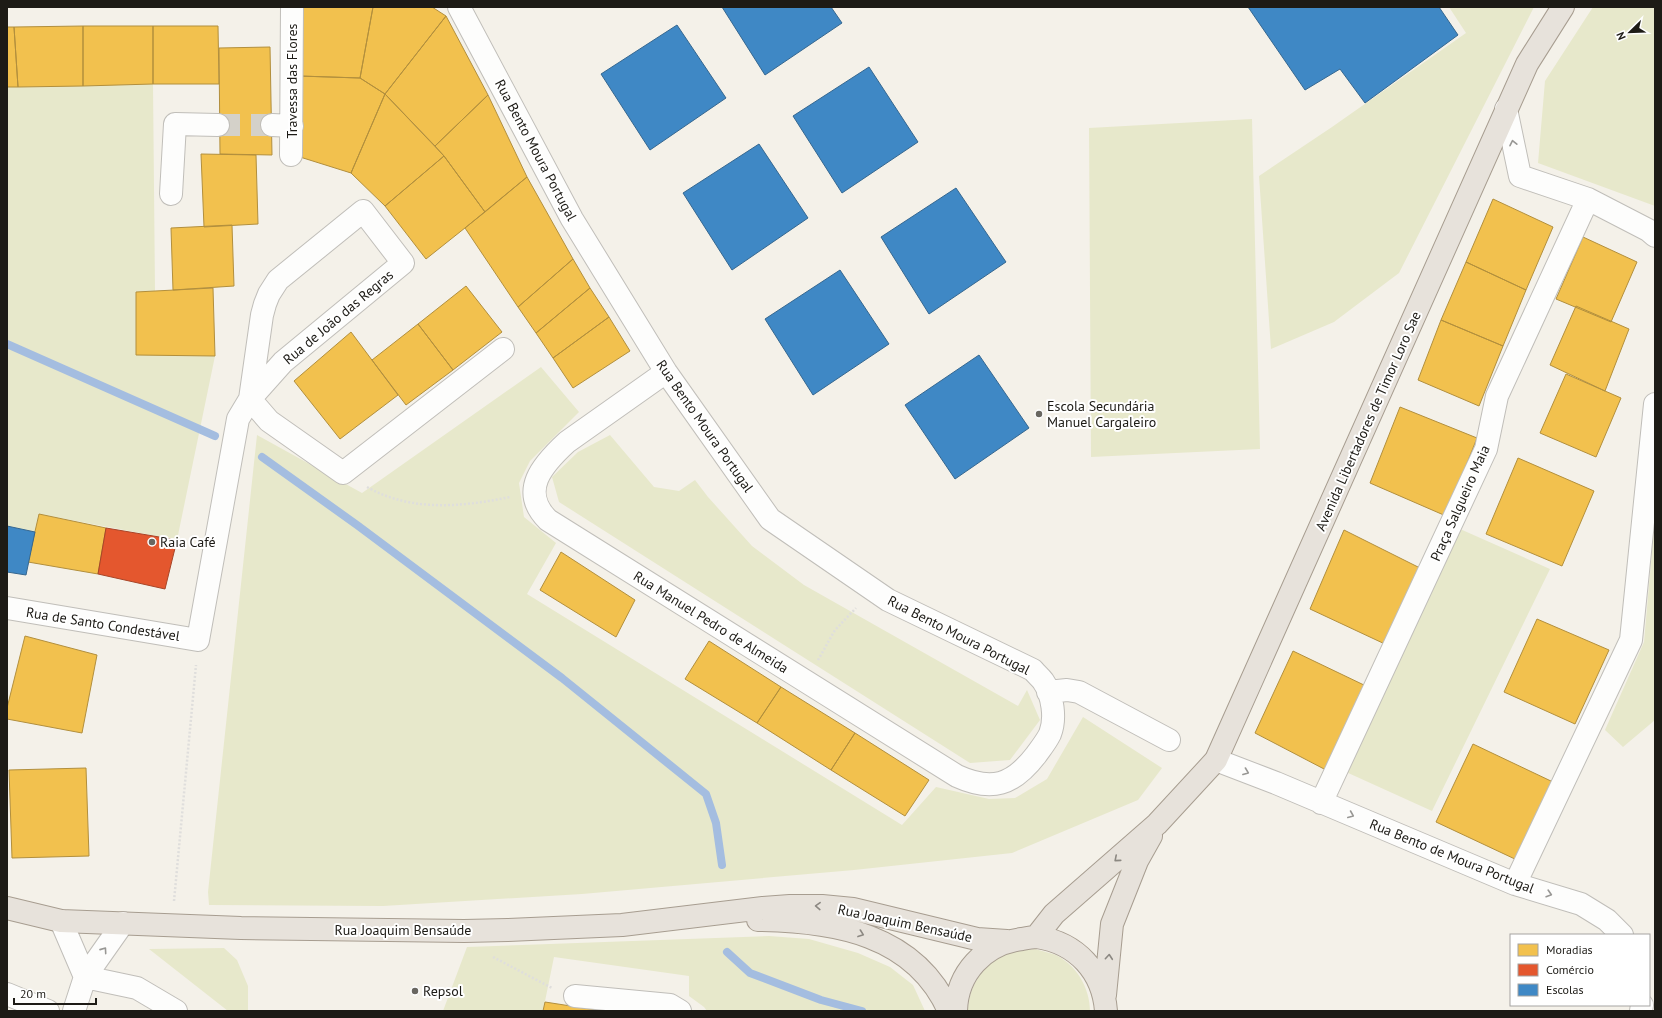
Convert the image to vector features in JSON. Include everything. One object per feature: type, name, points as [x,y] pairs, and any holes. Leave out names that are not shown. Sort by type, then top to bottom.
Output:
[{"type":"main road","name":"Avenida Libertadores de Timor Loro Sae","points":[[1036,937],[1054,914],[1157,824],[1216,760],[1506,109],[1527,64],[1563,7]]},
{"type":"main road","name":"Avenida Libertadores de Timor Loro Sae","points":[[1106,1004],[1112,924],[1137,861],[1157,824]]},
{"type":"main road","name":"Rua Joaquim Bensaúde","points":[[57,920],[242,928],[508,930],[622,925],[683,919],[763,908],[822,906],[852,909],[977,939],[1007,941]]},
{"type":"main road","points":[[7,908],[57,920]]},
{"type":"main road","name":"Rua Joaquim Bensaúde","points":[[683,919],[789,921],[827,925],[852,931],[878,940],[912,960],[937,987],[949,1011]]},
{"type":"main road","points":[[7,920],[57,920]]},
{"type":"main road","points":[[956,1011],[956,998],[967,972],[982,955],[1007,941],[1036,937],[1066,946],[1083,958],[1099,979],[1106,1004]]},
{"type":"street","name":"Travessa das Flores","points":[[291,156],[282,125],[292,7]]},
{"type":"street","name":"Rua Bento Moura Portugal","points":[[459,7],[572,219],[666,372],[770,519],[888,600],[1032,670],[1044,682],[1048,692],[1053,714],[1050,734]]},
{"type":"street","points":[[1506,109],[1520,176],[1588,199],[1641,226],[1655,236]]},
{"type":"street","points":[[171,194],[175,124],[218,125]]},
{"type":"street","name":"Praça Salgueiro Maia","points":[[1321,803],[1486,449],[1497,396],[1588,199]]},
{"type":"street","name":"Rua de João das Regras","points":[[198,640],[238,419],[250,400],[283,362],[403,263],[363,210],[278,280],[269,294],[264,304],[262,315],[250,400]]},
{"type":"street","points":[[250,400],[269,421],[342,474],[503,349]]},
{"type":"street","points":[[534,492],[540,472],[554,454],[567,442],[666,372]]},
{"type":"street","points":[[1515,884],[1631,640],[1655,404]]},
{"type":"street","name":"Rua Manuel Pedro de Almeida","points":[[534,492],[535,503],[539,511],[548,520],[956,776],[971,782],[985,784],[999,784],[1012,779],[1028,765],[1050,734]]},
{"type":"street","name":"Rua de Santo Condestável","points":[[7,608],[198,640]]},
{"type":"street","points":[[1048,692],[1067,690],[1079,692],[1169,740]]},
{"type":"street","name":"Rua Bento de Moura Portugal","points":[[1216,760],[1276,783],[1515,884],[1581,904],[1607,920],[1621,934]]},
{"type":"street","points":[[57,920],[85,977]]},
{"type":"street","points":[[74,1011],[85,977],[123,923]]},
{"type":"street","points":[[85,977],[137,988],[176,1011]]},
{"type":"street","points":[[7,994],[48,1011]]},
{"type":"street","points":[[575,996],[670,1005],[680,1011]]},
{"type":"path","points":[[342,474],[380,495],[400,501],[435,506],[478,503],[534,492]]},
{"type":"path","points":[[806,681],[835,630],[873,589]]},
{"type":"path","points":[[172,926],[198,640]]},
{"type":"path","points":[[493,956],[547,986],[575,996]]},
{"type":"green space","points":[[1449,7],[1534,7],[1399,273],[1334,322],[1271,349],[1259,176],[1466,33]]},
{"type":"green space","points":[[1593,7],[1655,7],[1655,206],[1538,163],[1545,81]]},
{"type":"green space","points":[[153,84],[155,291],[136,292],[215,356],[177,540],[39,514],[35,532],[7,526],[7,87]]},
{"type":"green space","points":[[1252,119],[1260,449],[1091,457],[1089,128]]},
{"type":"green space","points":[[541,367],[579,412],[530,461],[519,483],[524,517],[556,543],[527,594],[902,825],[936,787],[989,799],[1015,798],[1047,779],[1083,717],[1162,768],[1138,800],[1012,853],[854,870],[582,894],[383,906],[209,905],[208,892],[257,435],[362,493]]},
{"type":"green space","points":[[610,435],[654,487],[679,491],[695,480],[708,497],[752,546],[804,585],[1018,706],[1027,690],[1040,720],[1010,760],[970,763],[559,502],[552,477],[578,452]]},
{"type":"green space","points":[[1655,517],[1655,720],[1623,747],[1605,730],[1644,642]]},
{"type":"green space","points":[[1451,525],[1550,569],[1432,811],[1346,772]]},
{"type":"green space","points":[[769,936],[809,939],[858,953],[890,967],[913,985],[925,1011],[707,1011],[689,996],[689,976],[554,957],[543,1011],[443,1011],[467,947]]},
{"type":"green space","points":[[224,948],[237,960],[248,986],[248,1011],[228,1011],[149,949]]},
{"type":"green space","points":[[1035,949],[1061,958],[1075,970],[1084,985],[1090,1011],[968,1011],[969,1000],[976,982],[988,966],[1004,955],[1014,951]]},
{"type":"building: Moradias","points":[[298,7],[373,7],[360,78],[299,76]]},
{"type":"building: Moradias","points":[[373,7],[432,7],[446,16],[385,94],[360,78]]},
{"type":"building: Moradias","points":[[446,16],[488,95],[435,146],[385,94]]},
{"type":"building: Moradias","points":[[83,26],[83,86],[18,87],[14,27]]},
{"type":"building: Moradias","points":[[83,26],[153,26],[153,84],[83,86]]},
{"type":"building: Moradias","points":[[153,26],[218,26],[219,84],[153,84]]},
{"type":"building: Moradias","points":[[7,27],[14,27],[18,87],[7,87]]},
{"type":"building: Moradias","points":[[270,47],[272,155],[220,154],[219,48]]},
{"type":"building: Moradias","points":[[299,76],[360,78],[385,94],[351,173],[300,157]]},
{"type":"building: Moradias","points":[[385,94],[444,156],[385,206],[351,173]]},
{"type":"building: Moradias","points":[[488,95],[527,177],[485,212],[435,146]]},
{"type":"building: Moradias","points":[[201,154],[256,155],[258,224],[204,227]]},
{"type":"building: Moradias","points":[[444,156],[485,212],[426,259],[385,206]]},
{"type":"building: Moradias","points":[[527,177],[573,259],[518,307],[465,228]]},
{"type":"building: Moradias","points":[[1493,199],[1553,227],[1526,290],[1466,262]]},
{"type":"building: Moradias","points":[[232,225],[234,286],[173,290],[171,228]]},
{"type":"building: Moradias","points":[[1583,237],[1637,262],[1611,322],[1556,299]]},
{"type":"building: Moradias","points":[[573,259],[590,288],[536,333],[518,307]]},
{"type":"building: Moradias","points":[[1466,262],[1526,290],[1503,346],[1441,320]]},
{"type":"building: Moradias","points":[[466,286],[502,332],[453,370],[418,324]]},
{"type":"building: Moradias","points":[[213,288],[215,356],[136,355],[136,292]]},
{"type":"building: Moradias","points":[[590,288],[609,317],[553,358],[536,333]]},
{"type":"building: Moradias","points":[[1576,306],[1629,329],[1605,391],[1550,365]]},
{"type":"building: Moradias","points":[[609,317],[630,351],[573,388],[553,358]]},
{"type":"building: Moradias","points":[[1441,320],[1503,346],[1479,406],[1418,380]]},
{"type":"building: Moradias","points":[[418,324],[453,370],[406,405],[372,360]]},
{"type":"building: Moradias","points":[[351,332],[398,395],[340,439],[294,381]]},
{"type":"building: Moradias","points":[[1566,374],[1621,398],[1596,457],[1540,433]]},
{"type":"building: Moradias","points":[[1400,407],[1477,438],[1446,516],[1370,483]]},
{"type":"building: Moradias","points":[[1518,458],[1594,491],[1562,566],[1486,534]]},
{"type":"building: Moradias","points":[[39,514],[106,528],[98,574],[28,562]]},
{"type":"building: Moradias","points":[[1344,530],[1422,569],[1387,645],[1310,609]]},
{"type":"building: Moradias","points":[[561,552],[635,600],[616,637],[540,590]]},
{"type":"building: Moradias","points":[[1537,619],[1609,650],[1575,724],[1504,692]]},
{"type":"building: Moradias","points":[[25,636],[97,655],[82,733],[7,719],[7,708]]},
{"type":"building: Moradias","points":[[709,641],[781,687],[757,723],[685,679]]},
{"type":"building: Moradias","points":[[1293,651],[1366,686],[1326,770],[1255,733]]},
{"type":"building: Moradias","points":[[781,687],[855,733],[831,770],[757,723]]},
{"type":"building: Moradias","points":[[855,733],[929,780],[905,816],[831,770]]},
{"type":"building: Moradias","points":[[1473,744],[1553,782],[1517,860],[1436,822]]},
{"type":"building: Moradias","points":[[86,768],[89,856],[12,858],[9,770]]},
{"type":"building: Moradias","points":[[545,1002],[603,1011],[543,1011]]},
{"type":"building: Comércio","points":[[106,528],[177,540],[165,589],[98,574]]},
{"type":"building: Escolas","points":[[722,7],[831,7],[842,23],[765,75]]},
{"type":"building: Escolas","points":[[1248,7],[1439,7],[1458,35],[1365,103],[1340,69],[1305,90]]},
{"type":"building: Escolas","points":[[677,25],[726,98],[650,150],[601,74]]},
{"type":"building: Escolas","points":[[869,67],[918,142],[842,193],[793,116]]},
{"type":"building: Escolas","points":[[759,144],[808,218],[732,270],[683,193]]},
{"type":"building: Escolas","points":[[956,188],[1006,262],[929,314],[881,237]]},
{"type":"building: Escolas","points":[[840,270],[889,344],[813,395],[765,319]]},
{"type":"building: Escolas","points":[[979,355],[1029,428],[955,479],[905,405]]},
{"type":"building: Escolas","points":[[7,526],[35,532],[26,575],[7,572]]},
{"type":"waterway","points":[[7,344],[215,436]]},
{"type":"waterway","points":[[262,457],[357,525],[562,678],[706,794],[716,823],[722,865]]},
{"type":"waterway","points":[[727,952],[750,973],[821,1000],[862,1011]]},
{"type":"tunnel","points":[[218,125],[272,125]]},
{"type":"place","name":"Escola Secundária Manuel Cargaleiro","points":[[1039,414]]},
{"type":"place","name":"Raia Café","points":[[152,542]]},
{"type":"place","name":"Repsol","points":[[415,991]]}]
